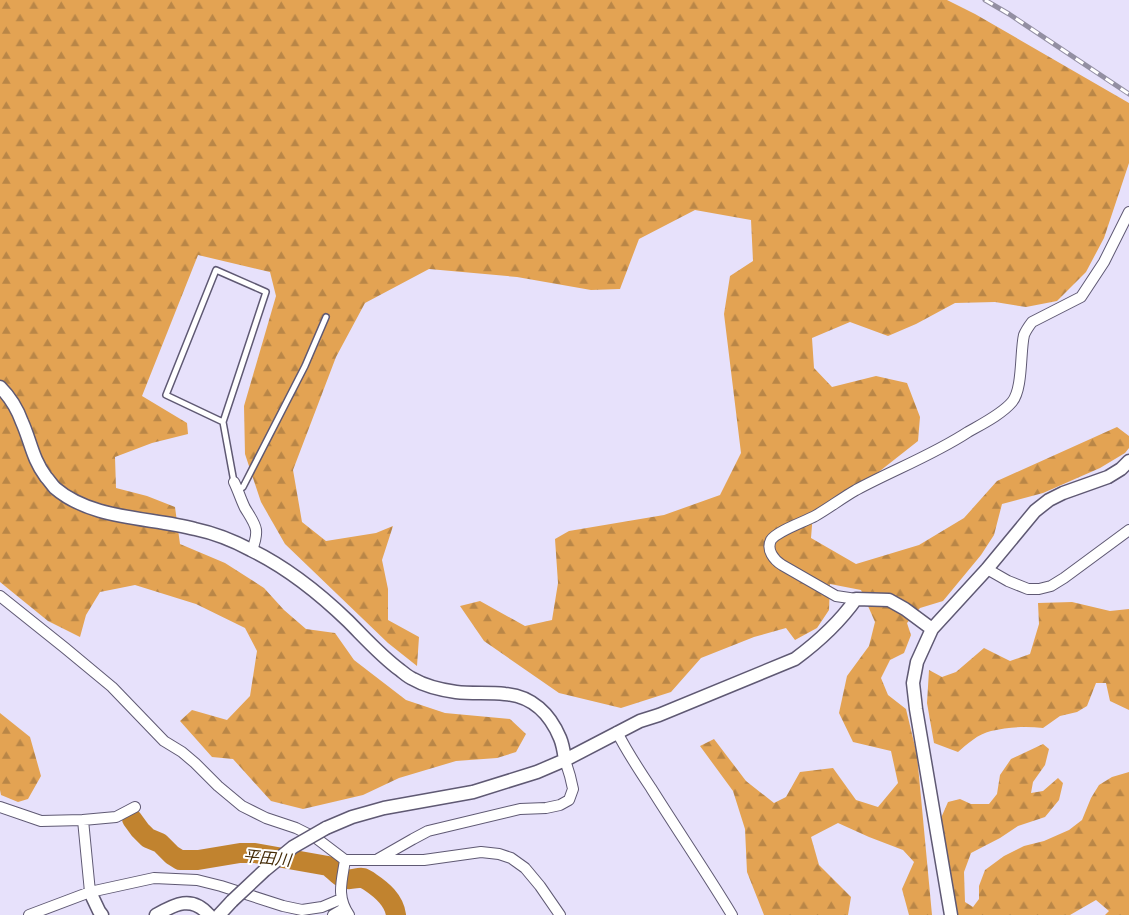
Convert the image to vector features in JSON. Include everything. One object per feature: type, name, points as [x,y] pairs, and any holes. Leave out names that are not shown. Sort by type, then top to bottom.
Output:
[{"type":"street","points":[[932,629],[889,600],[856,600],[836,596],[775,560],[770,551],[770,541],[776,535],[814,517],[854,491],[967,433],[1013,401],[1019,380],[1024,335],[1028,327],[1032,322],[1081,297],[1104,262],[1129,212]]},
{"type":"street","points":[[0,387],[10,398],[22,422],[40,469],[54,488],[70,498],[95,510],[195,528],[252,550],[288,571],[312,589],[389,661],[412,679],[456,692],[506,694],[522,697],[536,705],[547,715],[561,741],[573,789],[569,800],[560,805],[546,808],[520,809],[428,831],[378,859]]},
{"type":"street","points":[[951,915],[916,708],[914,683],[917,662],[932,629],[987,569],[1036,510],[1049,500],[1062,494],[1108,478],[1129,461]]},
{"type":"street","points":[[236,486],[256,527],[257,533],[252,550]]},
{"type":"street","points":[[987,569],[1008,581],[1028,589],[1051,586],[1129,530]]},
{"type":"street","points":[[0,596],[112,687],[164,741],[196,763],[218,786],[242,806],[316,838],[345,860],[424,860],[480,852],[499,854],[511,858],[525,868],[560,915]]},
{"type":"street","points":[[218,915],[265,870],[293,847],[326,828],[352,817],[384,808],[473,792],[537,772],[565,760],[640,721],[795,660],[826,634],[856,600]]},
{"type":"street","points":[[618,732],[732,915]]},
{"type":"street","points":[[0,807],[41,821],[116,817],[135,807]]},
{"type":"street","points":[[83,820],[90,892],[102,915]]},
{"type":"street","points":[[345,860],[340,887],[345,908]]},
{"type":"street","points":[[29,915],[90,892],[154,878],[197,880],[302,910],[345,908]]},
{"type":"street","points":[[156,915],[184,902],[195,904],[209,915]]},
{"type":"street","points":[[333,915],[345,908]]},
{"type":"lane","points":[[223,422],[166,395],[216,270],[266,292],[223,422],[236,486],[243,487],[305,366],[326,317]]},
{"type":"green space","points":[[0,0],[947,0],[975,14],[1129,103],[1129,163],[1104,238],[1086,272],[1057,301],[1026,307],[995,302],[955,303],[916,324],[888,336],[850,322],[812,338],[814,368],[832,387],[876,376],[907,383],[920,417],[918,441],[871,478],[813,513],[811,538],[856,564],[919,545],[964,518],[997,481],[1117,427],[1129,436],[1129,448],[1125,453],[1100,468],[1043,493],[1002,504],[994,535],[981,555],[943,601],[920,608],[907,623],[911,635],[904,653],[890,660],[881,678],[888,695],[906,709],[917,755],[932,915],[909,915],[902,889],[914,862],[903,850],[838,823],[811,837],[819,865],[851,897],[848,915],[764,915],[747,872],[745,829],[733,791],[700,746],[714,739],[746,781],[774,803],[786,797],[800,772],[833,768],[856,800],[878,807],[898,783],[891,751],[853,742],[839,713],[847,676],[869,646],[875,622],[861,590],[830,584],[829,610],[817,628],[795,640],[786,628],[754,637],[701,658],[671,692],[621,708],[559,693],[484,641],[460,606],[480,601],[525,626],[552,620],[558,583],[555,539],[569,531],[664,515],[720,495],[741,453],[724,314],[730,276],[753,261],[751,220],[695,210],[639,239],[620,289],[591,290],[517,277],[429,269],[365,303],[336,357],[293,470],[302,522],[326,541],[376,533],[393,526],[382,560],[388,589],[388,620],[419,637],[417,666],[388,643],[285,544],[261,502],[245,454],[244,406],[276,296],[270,272],[198,255],[142,396],[187,423],[188,434],[152,443],[115,457],[116,488],[147,496],[175,507],[180,544],[225,563],[264,588],[284,610],[306,629],[335,633],[354,660],[406,700],[445,713],[510,719],[526,734],[516,752],[497,758],[456,761],[399,778],[363,795],[303,809],[271,801],[233,759],[212,757],[180,721],[192,710],[227,720],[250,696],[257,651],[245,628],[196,604],[135,585],[100,592],[86,615],[80,637],[48,621],[0,582]]},
{"type":"green space","points":[[1072,602],[1110,611],[1129,609],[1129,710],[1110,701],[1106,683],[1096,683],[1087,706],[1077,712],[1060,716],[1043,728],[1017,727],[986,732],[958,752],[934,743],[927,703],[929,670],[942,677],[956,672],[984,648],[1010,661],[1030,654],[1039,624],[1038,603]]},
{"type":"green space","points":[[0,713],[30,737],[41,776],[28,799],[18,802],[1,795]]},
{"type":"green space","points":[[1043,744],[1049,749],[1045,765],[1033,782],[1031,793],[1043,791],[1058,778],[1063,783],[1059,800],[1045,817],[1018,826],[971,853],[964,872],[965,902],[973,907],[979,899],[979,886],[985,870],[1004,856],[1024,846],[1044,841],[1069,830],[1082,820],[1091,798],[1099,785],[1112,777],[1129,772],[1129,915],[1105,915],[1109,911],[1096,900],[1070,915],[958,915],[947,864],[941,818],[948,802],[960,799],[971,804],[989,804],[997,794],[1000,775],[1011,759]]},
{"type":"waterway","name":"平田川","points":[[132,819],[148,838],[160,843],[180,860],[198,860],[240,853],[255,853],[328,866],[344,878],[363,878],[387,896],[393,905],[396,915]]},
{"type":"railway","points":[[985,0],[1129,94]]}]
